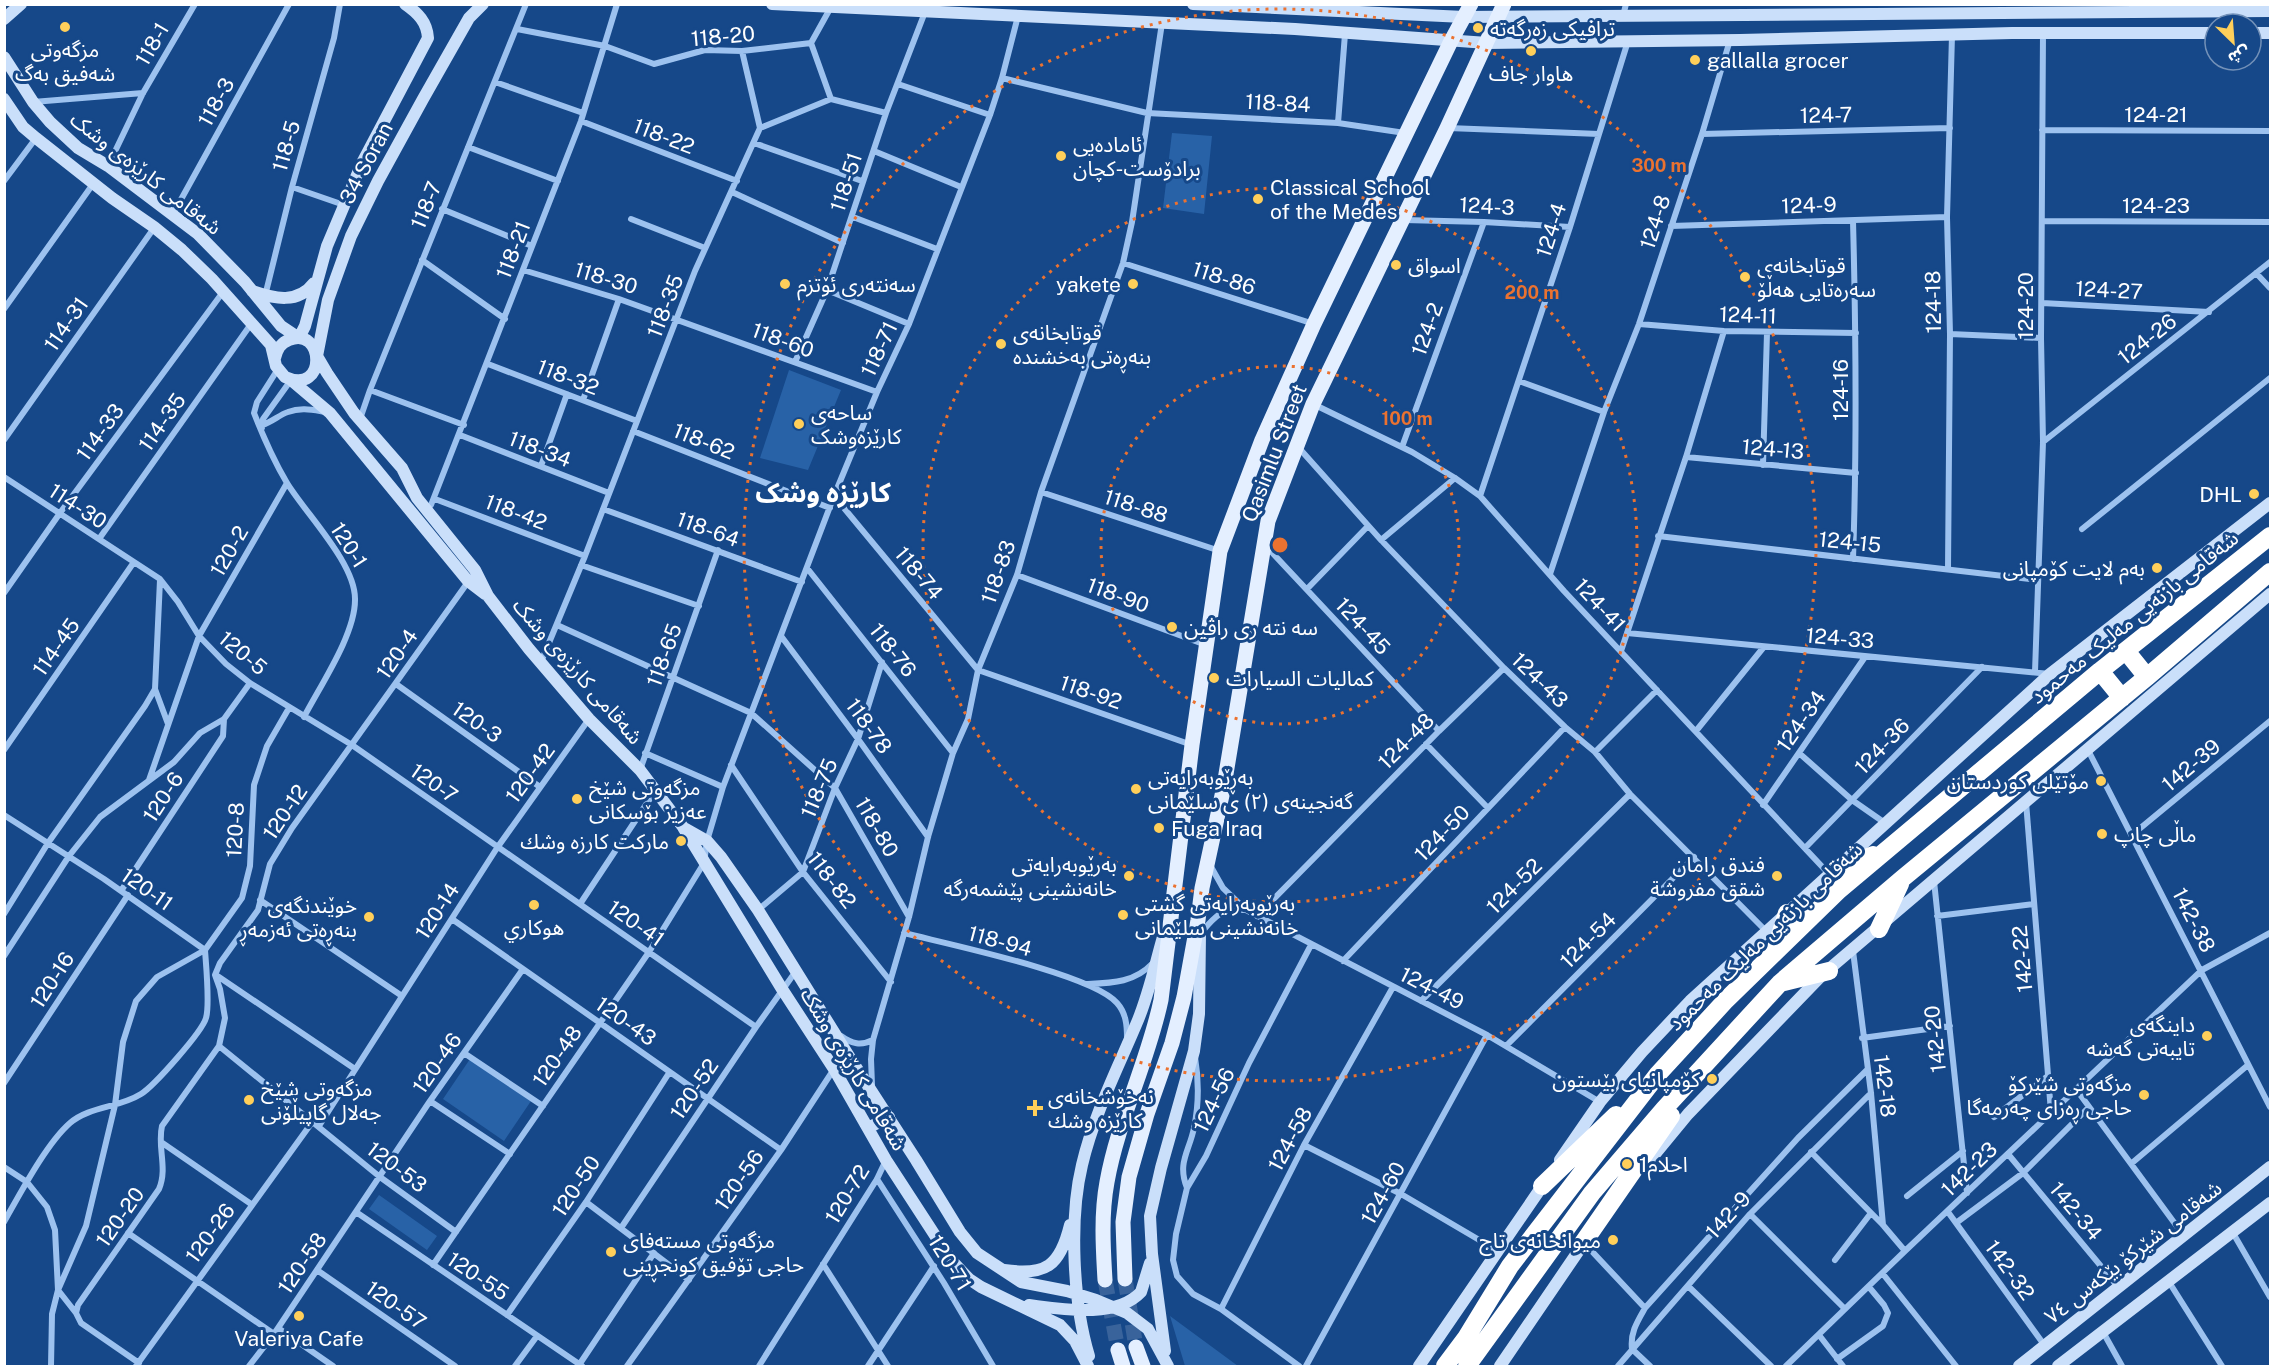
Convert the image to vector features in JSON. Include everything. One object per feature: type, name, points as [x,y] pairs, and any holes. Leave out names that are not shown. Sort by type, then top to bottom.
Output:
[{"type":"highway","name":"شەقامی بازنەیی مەلیک مەحمود","points":[[1467,1366],[1472,1343],[1510,1266],[1658,1074],[1726,1000],[1839,890],[2100,671],[2271,536]]},
{"type":"highway","name":"شەقامی بازنەیی مەلیک مەحمود","points":[[1445,1366],[1472,1343],[1635,1142],[1780,983],[2271,572]]},
{"type":"highway","points":[[2126,651],[2147,677]]},
{"type":"highway","points":[[2100,671],[2122,698]]},
{"type":"highway","points":[[1832,872],[1889,849]]},
{"type":"highway","points":[[1879,928],[1903,878]]},
{"type":"highway","points":[[1775,952],[1786,913]]},
{"type":"highway","points":[[1780,983],[1829,971]]},
{"type":"highway","points":[[1583,1243],[1713,1057]]},
{"type":"highway","points":[[1542,1186],[1658,1074]]},
{"type":"main road","points":[[4,19],[21,4]]},
{"type":"main road","name":"34 Soran","points":[[299,338],[305,326],[327,246],[362,163],[412,73],[428,38],[427,29],[421,17],[405,4]]},
{"type":"main road","name":"34 Soran","points":[[317,356],[328,300],[351,236],[378,181],[469,18],[483,4]]},
{"type":"main road","points":[[772,4],[1295,29],[1487,43],[2012,33],[2203,33]]},
{"type":"main road","points":[[1193,4],[1296,9],[1468,11],[1982,9],[2013,13],[2184,8],[2271,11]]},
{"type":"main road","points":[[1295,29],[1296,9]]},
{"type":"main road","name":"Qasimlu Street","points":[[1105,1280],[1103,1225],[1107,1182],[1122,1127],[1154,1033],[1161,1000],[1192,745],[1220,551],[1262,440],[1314,324],[1451,41],[1468,11]]},
{"type":"main road","name":"Qasimlu Street","points":[[1125,1279],[1123,1222],[1129,1177],[1147,1114],[1172,1043],[1198,931],[1207,861],[1224,786],[1268,521],[1313,404],[1404,220],[1501,11]]},
{"type":"main road","points":[[2012,33],[2013,13]]},
{"type":"main road","name":"شەقامی کارێزەی وشک","points":[[4,57],[33,102],[50,122],[78,148],[108,166],[198,234],[252,291],[281,326],[299,338]]},
{"type":"main road","points":[[412,73],[434,81]]},
{"type":"main road","name":"شەقامی کارێزەی وشک","points":[[4,99],[23,127],[182,250],[224,292],[271,345],[276,363]]},
{"type":"main road","points":[[252,291],[265,296],[293,299],[307,292],[318,277]]},
{"type":"main road","points":[[299,338],[311,344],[317,356],[312,374],[306,378],[291,380],[285,377],[276,363],[281,345],[286,341],[299,338]]},
{"type":"main road","name":"شەقامی کارێزەی وشک","points":[[317,356],[360,419],[402,468],[417,498],[475,570],[488,596],[541,663],[590,719],[640,770],[683,827],[834,1069],[886,1160],[933,1235],[969,1279],[997,1296],[1018,1304]]},
{"type":"main road","name":"شەقامی کارێزەی وشک","points":[[291,380],[330,413],[468,581],[488,596]]},
{"type":"main road","points":[[396,492],[410,483]]},
{"type":"main road","points":[[1419,1366],[1600,1102],[1642,1052],[1690,1001],[2050,674],[2271,503]]},
{"type":"main road","points":[[1500,1366],[1583,1243],[1688,1114],[1751,1047],[1829,971],[2087,748],[2271,594]]},
{"type":"main road","name":"شەقامی کارێزەی وشک","points":[[683,827],[707,841],[758,910],[960,1232],[977,1252],[1000,1270],[1026,1284],[1066,1291],[1113,1306],[1137,1319],[1148,1329],[1168,1366]]},
{"type":"main road","points":[[1000,1270],[1029,1273],[1039,1271],[1061,1255],[1075,1209],[1081,1166],[1089,1137],[1145,1003],[1174,901]]},
{"type":"main road","points":[[1168,1366],[1163,1344],[1152,1254],[1150,1216],[1194,1051],[1201,978],[1198,931]]},
{"type":"main road","points":[[868,1128],[889,1117]]},
{"type":"main road","name":"شەقامی شێرکۆ بێکەس ٧٤","points":[[2019,1366],[2271,1167]]},
{"type":"main road","name":"شەقامی شێرکۆ بێکەس ٧٤","points":[[2058,1366],[2271,1203]]},
{"type":"main road","points":[[1075,1209],[1078,1296],[1090,1366]]},
{"type":"main road","points":[[1018,1304],[1080,1311],[1113,1306],[1132,1299],[1141,1292],[1152,1254]]},
{"type":"main road","points":[[1018,1304],[1051,1320],[1068,1332],[1090,1366]]},
{"type":"main road","points":[[1136,1347],[1143,1366]]},
{"type":"main road","points":[[1118,1350],[1123,1366]]},
{"type":"street","name":"118-1","points":[[108,166],[142,93],[195,4]]},
{"type":"street","name":"118-3","points":[[172,215],[289,4]]},
{"type":"street","name":"118-5","points":[[265,296],[292,187],[334,38],[340,4]]},
{"type":"street","name":"118-7","points":[[360,419],[442,209],[526,4]]},
{"type":"street","name":"118-21","points":[[433,502],[558,181],[583,113],[617,4]]},
{"type":"street","points":[[831,7],[811,43],[831,99]]},
{"type":"street","name":"118-51","points":[[795,362],[827,290],[886,113],[926,12]]},
{"type":"street","name":"118-71","points":[[704,863],[707,841],[731,765],[834,496],[877,392],[909,324],[990,115],[1018,16]]},
{"type":"street","name":"118-83","points":[[874,1095],[870,1075],[873,1040],[953,753],[968,718],[978,670],[1017,575],[1041,492],[1123,263],[1132,222],[1162,23]]},
{"type":"street","name":"118-20","points":[[517,29],[605,46],[654,64],[705,50],[741,51],[811,43]]},
{"type":"street","points":[[1338,123],[1345,33]]},
{"type":"street","name":"124-20","points":[[2035,672],[2043,442],[2041,338],[2043,33]]},
{"type":"street","name":"124-18","points":[[1948,569],[1950,334],[1947,217],[1952,34]]},
{"type":"street","name":"124-8","points":[[1551,574],[1604,412],[1639,324],[1702,134],[1730,40]]},
{"type":"street","name":"124-4","points":[[1480,496],[1570,227],[1628,41]]},
{"type":"street","points":[[741,51],[760,128],[831,99],[886,113]]},
{"type":"street","name":"118-84","points":[[1002,78],[1147,113],[1338,123],[1406,133]]},
{"type":"street","points":[[495,82],[583,113]]},
{"type":"street","points":[[898,84],[990,115]]},
{"type":"street","points":[[33,102],[142,93]]},
{"type":"street","name":"118-22","points":[[580,121],[737,181]]},
{"type":"street","name":"118-35","points":[[541,663],[705,248],[760,128]]},
{"type":"street","points":[[1448,128],[1599,134]]},
{"type":"street","name":"124-7","points":[[1702,134],[1950,128]]},
{"type":"street","name":"124-21","points":[[2042,130],[2271,131]]},
{"type":"street","points":[[4,182],[36,138]]},
{"type":"street","points":[[754,142],[862,181]]},
{"type":"street","points":[[468,147],[558,181]]},
{"type":"street","points":[[874,151],[961,187]]},
{"type":"street","points":[[4,309],[94,183]]},
{"type":"street","points":[[292,187],[345,205]]},
{"type":"street","points":[[732,192],[843,243]]},
{"type":"street","points":[[442,209],[532,246]]},
{"type":"street","points":[[853,217],[937,249]]},
{"type":"street","name":"124-9","points":[[1671,226],[1947,217]]},
{"type":"street","points":[[631,219],[705,248]]},
{"type":"street","name":"124-3","points":[[1404,220],[1570,227]]},
{"type":"street","name":"124-16","points":[[1852,559],[1856,473],[1853,221]]},
{"type":"street","name":"124-23","points":[[2042,221],[2271,222]]},
{"type":"street","name":"124-2","points":[[1402,447],[1484,222]]},
{"type":"street","name":"114-31","points":[[4,440],[154,227]]},
{"type":"street","points":[[422,260],[505,319]]},
{"type":"street","name":"124-26","points":[[2043,442],[2271,262]]},
{"type":"street","name":"118-86","points":[[1123,263],[1314,324]]},
{"type":"street","name":"118-30","points":[[523,270],[619,299],[678,320]]},
{"type":"street","points":[[2256,273],[2271,288]]},
{"type":"street","points":[[827,290],[909,324]]},
{"type":"street","name":"114-33","points":[[4,593],[60,513],[224,292]]},
{"type":"street","points":[[583,400],[619,299]]},
{"type":"street","name":"124-27","points":[[2042,303],[2209,312]]},
{"type":"street","name":"118-60","points":[[678,320],[877,392]]},
{"type":"street","name":"114-35","points":[[99,539],[252,323]]},
{"type":"street","name":"124-11","points":[[1639,324],[1724,332],[1856,333]]},
{"type":"street","points":[[1621,651],[1686,457],[1724,332]]},
{"type":"street","points":[[1763,465],[1767,333]]},
{"type":"street","points":[[1950,334],[2041,338]]},
{"type":"street","name":"120-1","points":[[276,363],[254,413],[287,483],[345,566],[354,584],[356,602],[352,620],[340,649],[304,717]]},
{"type":"street","name":"118-32","points":[[488,364],[637,421]]},
{"type":"street","points":[[2082,529],[2271,378]]},
{"type":"street","points":[[262,428],[263,419],[291,380]]},
{"type":"street","points":[[1518,381],[1604,412]]},
{"type":"street","points":[[370,390],[464,424]]},
{"type":"street","points":[[541,466],[567,394]]},
{"type":"street","name":"124-41","points":[[1313,404],[1402,447],[1455,478],[1480,496],[1763,805],[1832,872]]},
{"type":"street","points":[[262,428],[286,412],[300,408],[330,413]]},
{"type":"street","name":"118-62","points":[[633,431],[830,508]]},
{"type":"street","name":"118-34","points":[[460,435],[609,493]]},
{"type":"street","name":"124-43","points":[[1296,445],[1381,540],[1504,668],[1565,727],[1595,752],[1630,794],[1766,931]]},
{"type":"street","name":"124-13","points":[[1686,457],[1856,473]]},
{"type":"street","name":"114-30","points":[[4,477],[134,562]]},
{"type":"street","points":[[1381,540],[1455,478]]},
{"type":"street","name":"120-2","points":[[149,780],[199,636],[287,483]]},
{"type":"street","name":"118-88","points":[[1041,492],[1220,551]]},
{"type":"street","name":"118-74","points":[[834,496],[978,670]]},
{"type":"street","name":"118-42","points":[[433,502],[585,556]]},
{"type":"street","name":"118-64","points":[[603,509],[801,582]]},
{"type":"street","points":[[1307,590],[1368,526]]},
{"type":"street","name":"124-15","points":[[1658,536],[2038,580]]},
{"type":"street","name":"124-45","points":[[1263,543],[1439,731]]},
{"type":"street","name":"118-65","points":[[640,770],[718,550]]},
{"type":"street","name":"120-5","points":[[134,562],[160,579],[178,602],[199,636],[226,664],[249,683],[352,745]]},
{"type":"street","name":"114-45","points":[[4,750],[134,562]]},
{"type":"street","points":[[581,565],[699,606]]},
{"type":"street","name":"118-76","points":[[807,568],[953,753]]},
{"type":"street","name":"118-90","points":[[1017,575],[1207,645]]},
{"type":"street","points":[[160,579],[155,688],[168,724]]},
{"type":"street","name":"120-4","points":[[352,745],[468,581]]},
{"type":"street","name":"118-80","points":[[556,625],[751,712],[835,788],[909,917]]},
{"type":"street","name":"124-33","points":[[1627,633],[1763,648],[2050,674]]},
{"type":"street","name":"118-78","points":[[781,636],[928,837]]},
{"type":"street","points":[[1696,731],[1763,648]]},
{"type":"street","name":"124-34","points":[[1763,805],[1865,657]]},
{"type":"street","name":"118-75","points":[[758,910],[803,872],[835,788],[858,739],[882,662]]},
{"type":"street","name":"124-48","points":[[1257,916],[1504,668]]},
{"type":"street","name":"124-36","points":[[1805,848],[1982,668]]},
{"type":"street","name":"118-92","points":[[978,670],[1192,745]]},
{"type":"street","points":[[4,956],[69,856],[100,817],[174,762],[200,733],[224,719],[249,683]]},
{"type":"street","name":"120-3","points":[[396,684],[540,787]]},
{"type":"street","points":[[4,914],[48,843],[145,706],[155,688]]},
{"type":"street","points":[[1595,752],[1657,690]]},
{"type":"street","name":"120-8","points":[[205,950],[242,898],[250,866],[254,785],[267,746],[289,708]]},
{"type":"street","name":"120-6","points":[[121,891],[223,736],[224,719]]},
{"type":"street","name":"120-42","points":[[497,848],[590,719]]},
{"type":"street","name":"120-14","points":[[320,1126],[497,848],[590,719]]},
{"type":"street","name":"142-39","points":[[2132,835],[2271,721]]},
{"type":"street","name":"124-50","points":[[1342,961],[1565,727]]},
{"type":"street","points":[[1426,744],[1488,808]]},
{"type":"street","name":"120-7","points":[[352,745],[497,848]]},
{"type":"street","name":"120-12","points":[[215,975],[220,963],[258,910],[270,864],[292,828],[352,745]]},
{"type":"street","name":"142-38","points":[[2087,748],[2271,1107]]},
{"type":"street","points":[[645,753],[723,787]]},
{"type":"street","points":[[1799,753],[1852,800],[1886,824]]},
{"type":"street","name":"118-82","points":[[731,765],[803,872],[891,982]]},
{"type":"street","points":[[580,904],[655,791]]},
{"type":"street","name":"124-52","points":[[1421,1001],[1630,794]]},
{"type":"street","name":"142-22","points":[[2026,802],[2051,1113]]},
{"type":"street","name":"120-11","points":[[4,815],[128,895],[205,950]]},
{"type":"street","name":"120-41","points":[[497,848],[756,1027]]},
{"type":"street","name":"124-54","points":[[1506,1046],[1694,857]]},
{"type":"street","name":"124-49","points":[[1207,861],[1223,888],[1246,910],[1487,1035],[1600,1102]]},
{"type":"street","name":"120-48","points":[[433,1265],[649,952],[704,863]]},
{"type":"street","name":"142-20","points":[[1934,881],[1967,1193]]},
{"type":"street","name":"120-16","points":[[4,1083],[128,895]]},
{"type":"street","points":[[260,900],[402,996]]},
{"type":"street","points":[[1937,916],[2034,904]]},
{"type":"street","points":[[1198,931],[1223,912],[1232,909],[1246,910]]},
{"type":"street","name":"120-43","points":[[452,919],[781,1150]]},
{"type":"street","name":"118-94","points":[[904,933],[1020,963],[1087,984]]},
{"type":"street","name":"142-23","points":[[1786,1366],[2202,970],[2271,933]]},
{"type":"street","name":"124-56","points":[[1221,1309],[1193,1294],[1177,1276],[1173,1260],[1176,1234],[1187,1188],[1206,1156],[1249,1063],[1311,945]]},
{"type":"street","points":[[4,1222],[57,1136],[70,1123],[87,1112],[115,1105],[142,1094],[189,1046],[206,1019],[205,950],[157,977],[136,1001],[123,1042],[115,1105],[86,1226],[58,1290],[52,1314],[51,1366]]},
{"type":"street","name":"142-18","points":[[1853,951],[1883,1225]]},
{"type":"street","points":[[1087,984],[1124,981],[1140,974],[1157,958]]},
{"type":"street","name":"120-46","points":[[380,1178],[430,1101],[523,969]]},
{"type":"street","name":"120-52","points":[[621,1228],[796,970]]},
{"type":"street","points":[[215,975],[355,1069]]},
{"type":"street","name":"120-20","points":[[76,1313],[78,1305],[162,1182],[162,1126],[219,1046],[225,1018],[215,975]]},
{"type":"street","points":[[1087,984],[1108,996],[1124,1012],[1127,1023],[1125,1050]]},
{"type":"street","name":"124-58","points":[[1221,1309],[1305,1145],[1393,987]]},
{"type":"street","points":[[1862,1038],[1950,1026]]},
{"type":"street","points":[[836,1033],[855,1044],[865,1044],[873,1040]]},
{"type":"street","name":"124-60","points":[[1306,1366],[1487,1035]]},
{"type":"street","name":"120-53","points":[[219,1046],[320,1126],[380,1178],[456,1232]]},
{"type":"street","points":[[1187,1188],[1183,1179],[1182,1164],[1193,1131],[1199,1080],[1194,1051]]},
{"type":"street","points":[[464,1053],[543,1106]]},
{"type":"street","points":[[2132,1163],[2248,1065]]},
{"type":"street","name":"120-56","points":[[627,1366],[781,1150],[834,1069]]},
{"type":"street","points":[[1650,1366],[1632,1349],[1631,1339],[1633,1329],[1645,1308],[1798,1138],[1867,1070]]},
{"type":"street","name":"120-50","points":[[507,1315],[586,1202],[669,1072]]},
{"type":"street","points":[[1994,1117],[2048,1076]]},
{"type":"street","points":[[2076,1089],[2185,1236]]},
{"type":"street","name":"142-9","points":[[1618,1366],[1750,1214],[1870,1093]]},
{"type":"street","points":[[430,1101],[510,1154]]},
{"type":"street","points":[[1956,1223],[2023,1173],[2090,1107]]},
{"type":"street","name":"120-26","points":[[137,1364],[313,1121]]},
{"type":"street","points":[[161,1142],[251,1204]]},
{"type":"street","points":[[1305,1145],[1401,1194],[1498,1251]]},
{"type":"street","points":[[1907,1196],[1963,1151]]},
{"type":"street","points":[[1811,1152],[1883,1225],[1905,1251]]},
{"type":"street","name":"142-34","points":[[2008,1154],[2119,1288]]},
{"type":"street","name":"120-72","points":[[759,1366],[877,1179],[886,1160]]},
{"type":"street","points":[[4,1167],[27,1182],[47,1207],[55,1230],[58,1290],[81,1323],[137,1364]]},
{"type":"street","name":"120-58","points":[[249,1366],[276,1331],[380,1178]]},
{"type":"street","name":"120-71","points":[[877,1179],[934,1266],[993,1366]]},
{"type":"street","points":[[586,1202],[689,1280]]},
{"type":"street","name":"120-55","points":[[356,1212],[580,1366]]},
{"type":"street","name":"142-32","points":[[1948,1212],[2045,1346]]},
{"type":"street","points":[[1835,1260],[1871,1213]]},
{"type":"street","points":[[1750,1214],[1845,1309]]},
{"type":"street","points":[[128,1233],[196,1281],[333,1366]]},
{"type":"street","points":[[2233,1233],[2271,1297]]},
{"type":"street","points":[[1583,1243],[1645,1308]]},
{"type":"street","points":[[580,1366],[654,1253]]},
{"type":"street","points":[[823,1264],[888,1366]]},
{"type":"street","points":[[868,1366],[934,1266]]},
{"type":"street","name":"120-57","points":[[317,1270],[455,1366]]},
{"type":"street","points":[[1883,1274],[1956,1366]]},
{"type":"street","points":[[2169,1281],[2222,1366]]},
{"type":"street","points":[[1688,1286],[1771,1366]]},
{"type":"street","points":[[1838,1359],[1883,1326],[1888,1313],[1869,1287]]},
{"type":"street","points":[[1221,1309],[1299,1366]]},
{"type":"street","points":[[2103,1332],[2122,1366]]},
{"type":"street","points":[[1820,1335],[1843,1366]]},
{"type":"street","points":[[515,1366],[537,1336]]},
{"type":"shaded area","points":[[1172,133],[1212,136],[1204,214],[1163,208]]},
{"type":"shaded area","name":"ساحه‌ی کارێزه‌وشک","points":[[789,370],[841,390],[808,470],[760,458]]},
{"type":"shaded area","points":[[470,1059],[531,1101],[504,1141],[443,1099]]},
{"type":"shaded area","points":[[379,1195],[437,1236],[427,1250],[369,1209]]},
{"type":"shaded area","points":[[1170,1316],[1238,1366],[1185,1366]]},
{"type":"tunnel","points":[[1125,1279],[1136,1347]]},
{"type":"tunnel","points":[[1105,1280],[1118,1350]]},
{"type":"place","name":"مزگەوتی شەفیق بەگ","points":[[65,27]]},
{"type":"place","name":"ترافیکی زەرگەتە","points":[[1478,28]]},
{"type":"place","name":"هاوار جاف","points":[[1531,51]]},
{"type":"place","name":"gallalla grocer","points":[[1695,60]]},
{"type":"place","name":"ئامادەیی برادۆست-کچان","points":[[1061,156]]},
{"type":"place","name":"Classical School of the Medes","points":[[1258,199]]},
{"type":"place","name":"اسواق","points":[[1396,265]]},
{"type":"place","name":"قوتابخانەی سەرەتایی هەڵۆ","points":[[1745,277]]},
{"type":"place","name":"سەنتەری ئۆتزم","points":[[785,284]]},
{"type":"place","name":"yakete","points":[[1133,284]]},
{"type":"place","name":"قوتابخانەی بنەڕەتی بەخشندە","points":[[1001,344]]},
{"type":"place","name":"ساحه‌ی کارێزه‌وشک","points":[[799,424]]},
{"type":"place","name":"DHL","points":[[2254,494]]},
{"type":"place","name":"بەم لایت کۆمپانی","points":[[2157,568]]},
{"type":"place","name":"سه نته رى راڤين","points":[[1172,627]]},
{"type":"place","name":"كماليات السيارات","points":[[1214,678]]},
{"type":"place","name":"مۆتێلی کوردستان","points":[[2101,781]]},
{"type":"place","name":"بەڕێوبەرایەتی گەنجینەی (۲) ی سلێمانی","points":[[1136,789]]},
{"type":"place","name":"مزگەوتی شێخ عەزیز بۆسکانی","points":[[577,799]]},
{"type":"place","name":"Fuga Iraq","points":[[1159,828]]},
{"type":"place","name":"ماڵی چاپ","points":[[2102,834]]},
{"type":"place","name":"ماركت كارزه وشك","points":[[681,841]]},
{"type":"place","name":"بەرێوبەرایەتی خانەنشینی پێشمەرگە","points":[[1129,876]]},
{"type":"place","name":"فندق رامان شقق مفروشة","points":[[1777,876]]},
{"type":"place","name":"هوكاري","points":[[534,905]]},
{"type":"place","name":"بەرێوبەرایەتی گشتی خانەنشینی سلێمانی","points":[[1123,915]]},
{"type":"place","name":"خوێندنگەی بنەڕەتی ئەزمەڕ","points":[[369,917]]},
{"type":"place","name":"داینگەی تایبەتی گەشە","points":[[2207,1036]]},
{"type":"place","name":"کۆمپانیای بێستون","points":[[1712,1079]]},
{"type":"place","name":"مزگەوتی شێرکۆ حاجی ڕەزای چەرمەگا","points":[[2144,1095]]},
{"type":"place","name":"مزگەوتی شێخ جەلال گاپیڵۆنی","points":[[249,1100]]},
{"type":"place","name":"نەخۆشخانەی کارێزە وشك","points":[[1035,1108]]},
{"type":"place","name":"احلام1","points":[[1627,1164]]},
{"type":"place","name":"میوانخانەی تاج","points":[[1613,1240]]},
{"type":"place","name":"مزگەوتی مستەفاى حاجى تۆفيق کونجڕینی","points":[[611,1252]]},
{"type":"place","name":"Valeriya Cafe","points":[[299,1316]]},
{"type":"district","name":"کارێزە وشک","points":[[823,492]]}]
